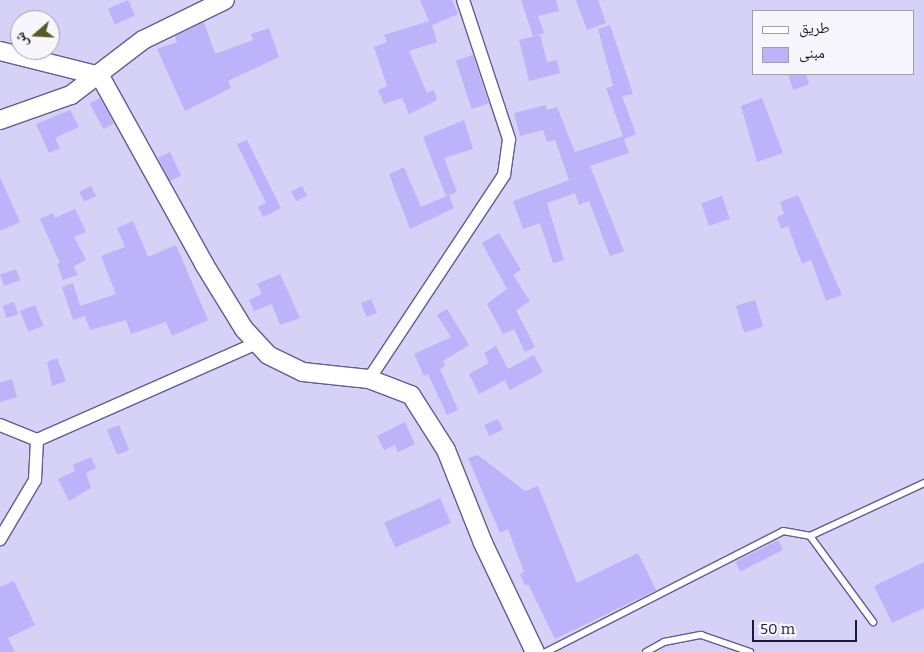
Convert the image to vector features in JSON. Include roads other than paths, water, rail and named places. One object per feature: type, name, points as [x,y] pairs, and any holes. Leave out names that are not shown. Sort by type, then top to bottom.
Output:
[{"type":"street","points":[[0,120],[71,95],[100,76],[143,40],[225,0]]},
{"type":"street","points":[[369,379],[504,175],[508,139],[463,0]]},
{"type":"street","points":[[0,52],[100,76],[204,264],[244,329],[268,355],[302,372],[369,379],[411,395],[427,415],[535,652]]},
{"type":"street","points":[[0,425],[37,440],[257,343]]},
{"type":"street","points":[[1,537],[35,480],[37,440]]},
{"type":"lane","points":[[546,652],[783,530],[810,536],[924,484]]},
{"type":"lane","points":[[810,536],[873,622]]},
{"type":"lane","points":[[646,652],[664,642],[701,635],[750,652]]}]
